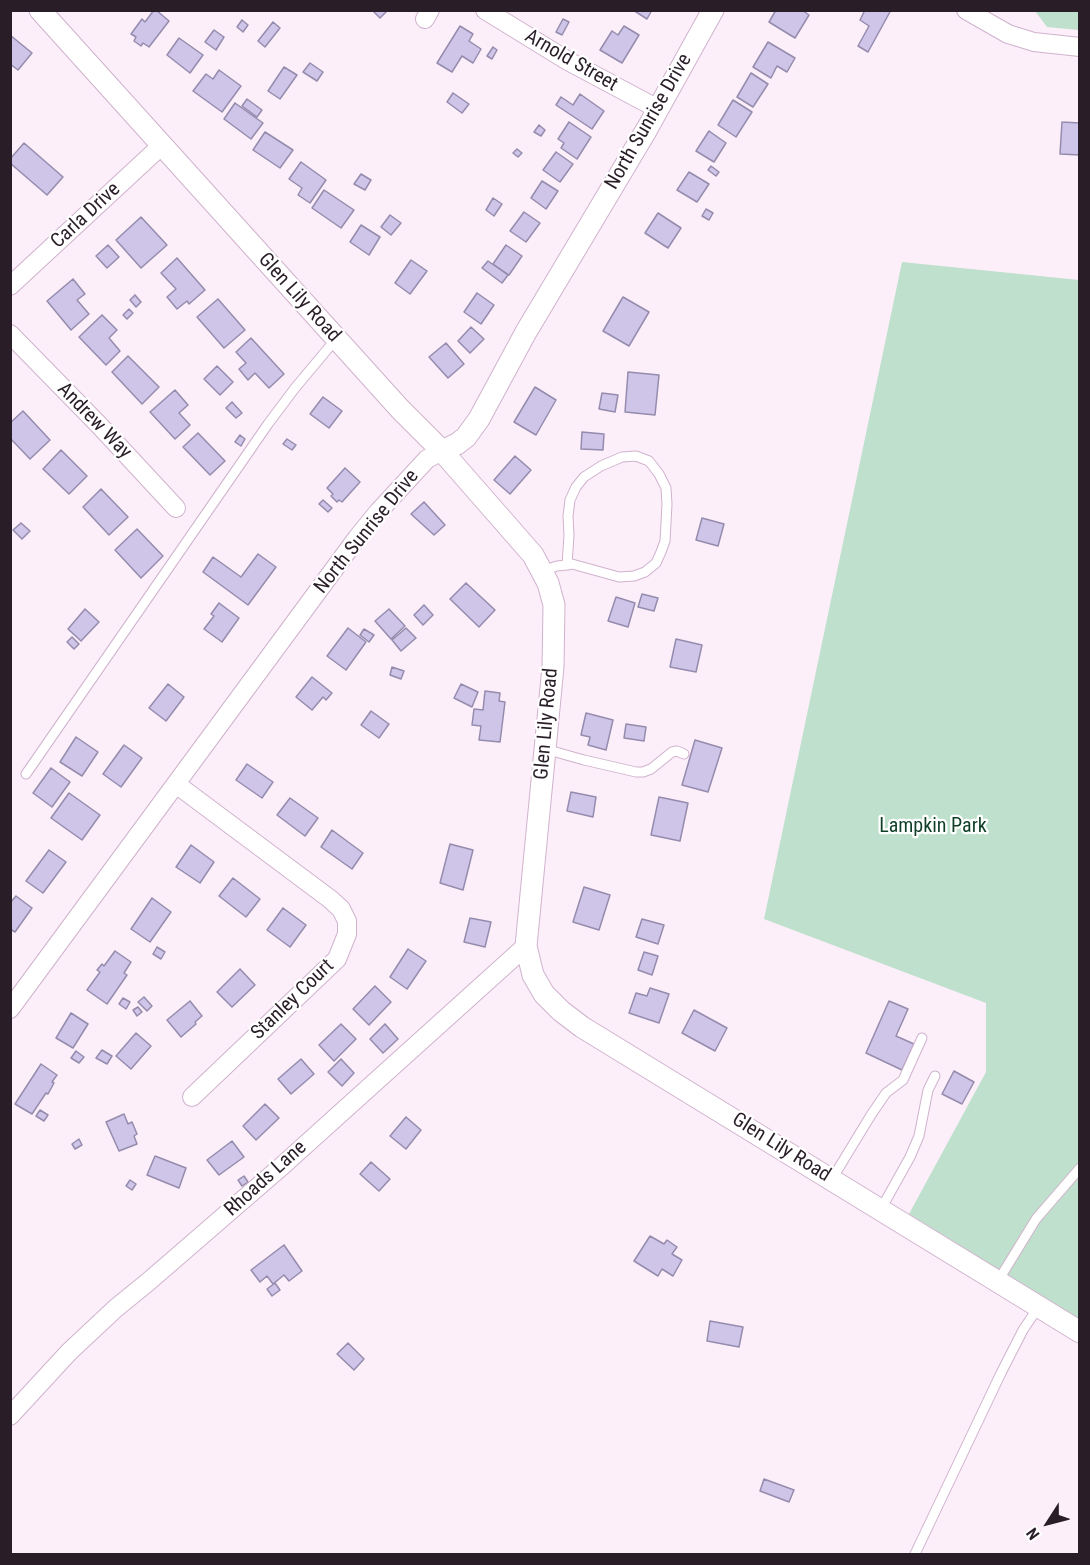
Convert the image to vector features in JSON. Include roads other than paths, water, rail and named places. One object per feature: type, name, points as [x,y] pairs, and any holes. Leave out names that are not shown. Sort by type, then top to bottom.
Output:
[{"type":"street","name":"Glen Lily Road","points":[[40,10],[336,339],[400,409],[442,450],[533,555],[542,571],[554,605],[553,667],[526,946],[533,975],[544,994],[582,1027],[1080,1332]]},
{"type":"street","name":"Arnold Street","points":[[485,10],[568,61],[658,109]]},
{"type":"street","name":"North Sunrise Drive","points":[[10,1009],[357,538],[427,459],[457,444],[466,437],[479,419],[526,332],[658,109],[713,10]]},
{"type":"street","points":[[966,10],[1002,32],[1026,40],[1080,47]]},
{"type":"street","name":"Carla Drive","points":[[10,286],[161,146]]},
{"type":"street","name":"Andrew Way","points":[[10,334],[176,508]]},
{"type":"street","name":"Stanley Court","points":[[176,784],[330,899],[341,909],[347,921],[347,934],[337,959],[192,1097]]},
{"type":"street","name":"Rhoads Lane","points":[[10,1416],[69,1352],[116,1308],[282,1166],[526,946]]},
{"type":"lane","points":[[26,774],[268,424],[336,339]]},
{"type":"lane","points":[[542,571],[572,564],[619,577],[634,576],[645,572],[656,563],[665,541],[666,488],[649,461],[636,456],[622,457],[601,466],[584,477],[576,487],[570,500],[568,516],[567,565]]},
{"type":"lane","points":[[545,749],[636,772],[651,769],[672,752],[684,754]]},
{"type":"lane","points":[[832,1179],[886,1093],[903,1080],[922,1038]]},
{"type":"lane","points":[[881,1209],[919,1136],[928,1090],[935,1076]]},
{"type":"lane","points":[[998,1281],[1036,1219],[1080,1167]]},
{"type":"lane","points":[[915,1554],[1005,1364],[1039,1306]]},
{"type":"park label","name":"Lampkin Park","points":[[933,827]]}]
